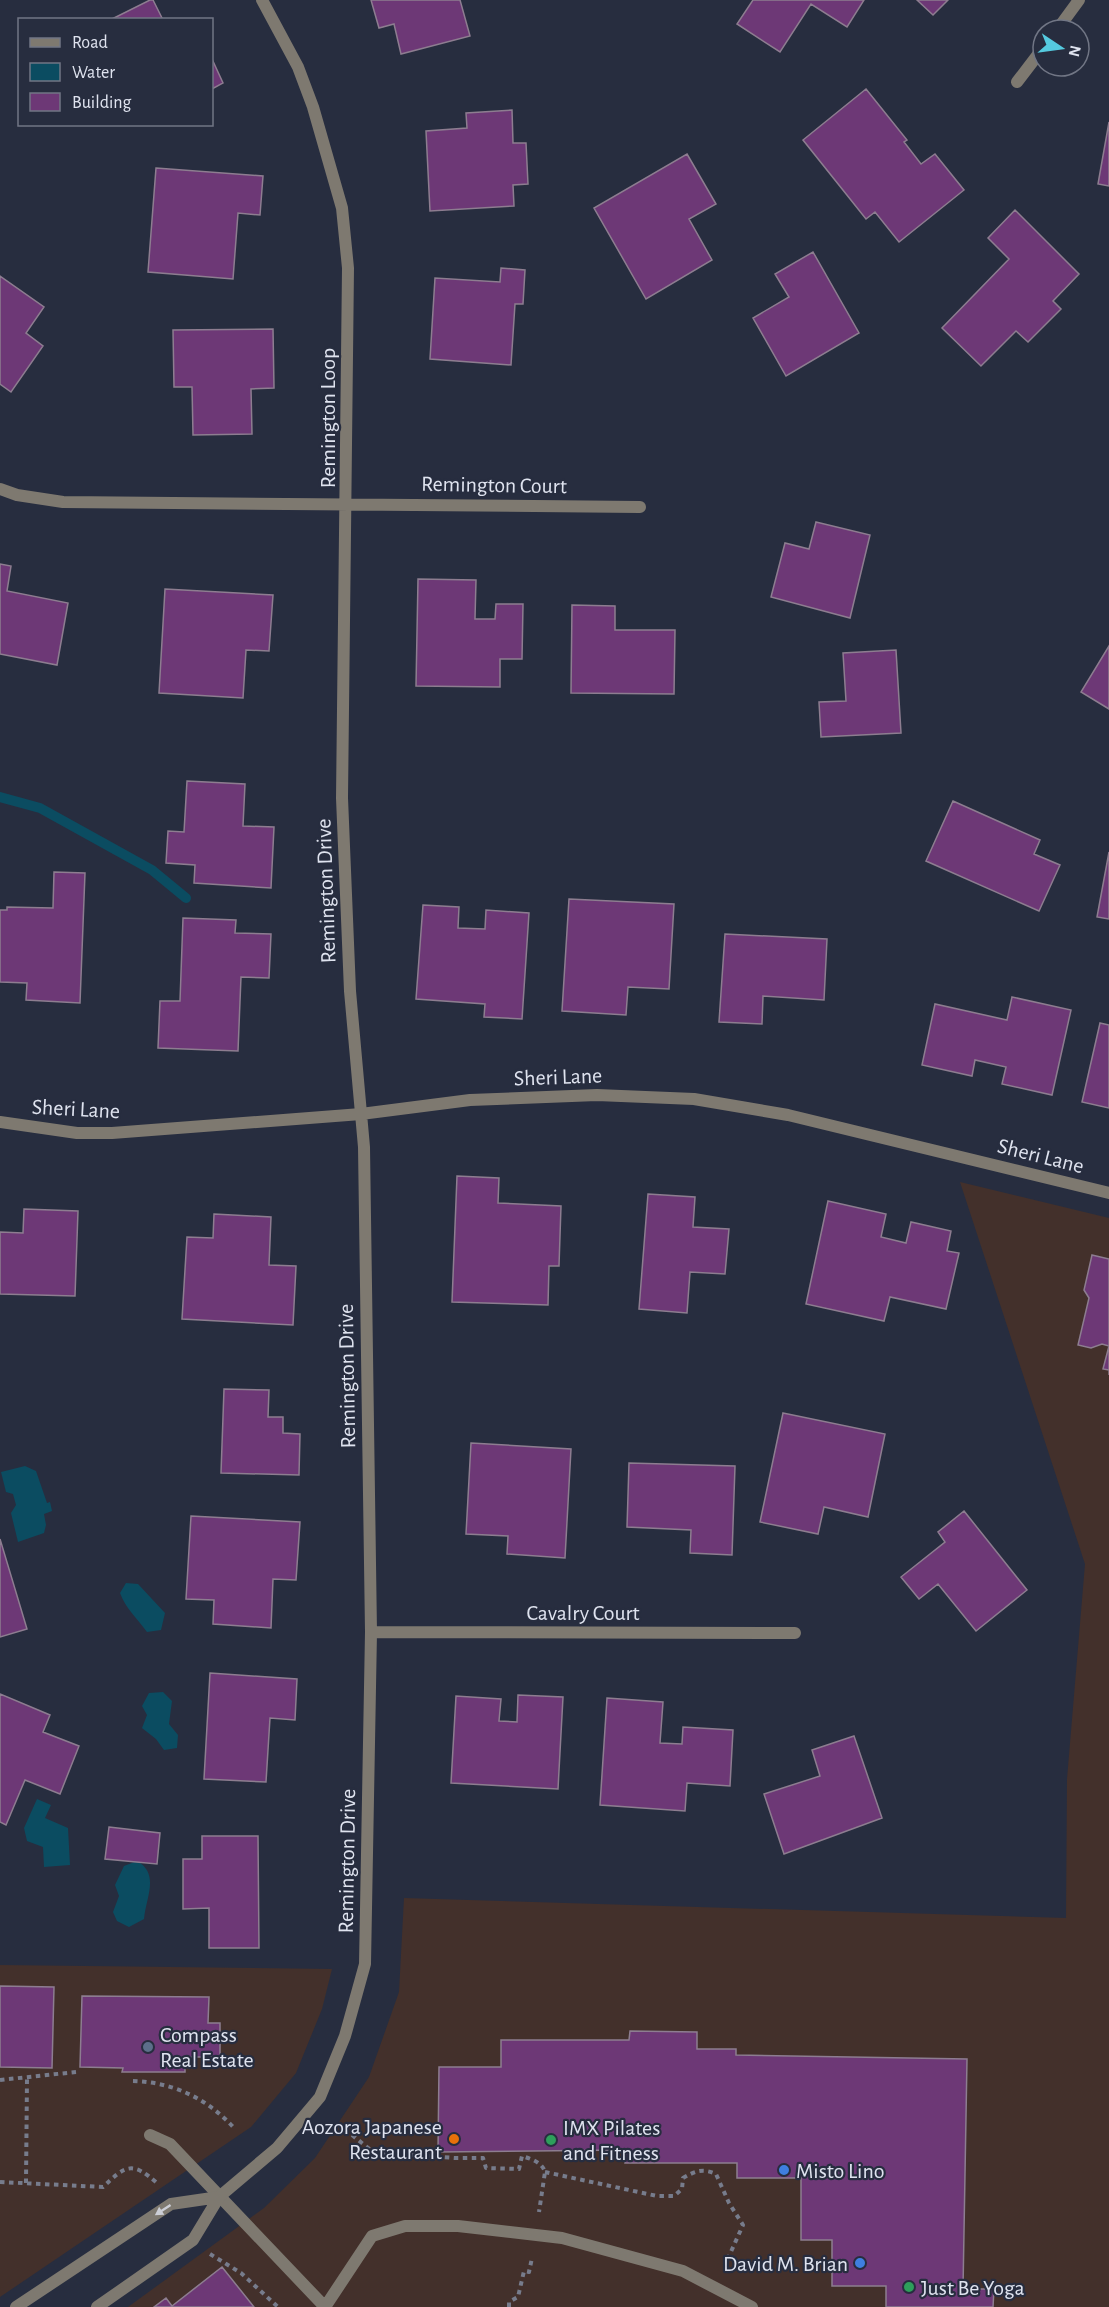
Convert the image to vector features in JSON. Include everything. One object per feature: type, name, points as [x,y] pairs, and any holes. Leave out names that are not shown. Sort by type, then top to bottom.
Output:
[{"type":"street","name":"Remington Loop","points":[[0,489],[17,495],[63,502],[347,504],[348,268],[342,207],[313,107],[298,67],[262,0]]},
{"type":"street","points":[[1066,18],[1079,0]]},
{"type":"street","points":[[1017,82],[1031,64]]},
{"type":"street","name":"Remington Court","points":[[347,504],[640,507]]},
{"type":"street","name":"Remington Drive","points":[[219,2197],[277,2148],[320,2097],[345,2036],[365,1964],[371,1632],[364,1147],[350,991],[342,798],[347,504]]},
{"type":"street","name":"Sheri Lane","points":[[0,1122],[54,1131],[112,1133],[361,1114],[470,1100],[586,1095],[694,1099],[788,1115],[1109,1193]]},
{"type":"street","name":"Cavalry Court","points":[[371,1632],[795,1633]]},
{"type":"street","points":[[150,2135],[170,2144],[325,2307],[372,2236],[405,2226],[458,2226],[562,2238],[683,2271],[752,2307]]},
{"type":"street","points":[[16,2307],[171,2204],[219,2197]]},
{"type":"street","points":[[97,2307],[193,2240],[219,2197]]},
{"type":"path","points":[[0,2080],[76,2072]]},
{"type":"path","points":[[26,2183],[27,2078]]},
{"type":"path","points":[[133,2081],[156,2082],[203,2101],[234,2128]]},
{"type":"path","points":[[352,2134],[373,2152],[483,2158],[486,2168],[519,2169],[522,2156],[538,2163],[545,2172],[657,2196],[674,2196],[682,2188],[683,2178],[694,2171],[708,2170],[716,2174],[729,2203],[743,2225],[714,2288]]},
{"type":"path","points":[[0,2182],[103,2187],[122,2170],[131,2167],[137,2168],[157,2183]]},
{"type":"path","points":[[509,2307],[509,2302],[518,2297],[524,2271],[530,2272],[545,2172]]},
{"type":"path","points":[[209,2253],[241,2273],[278,2307]]},
{"type":"shaded area","points":[[960,1182],[1109,1218],[1109,2307],[128,2307],[264,2208],[315,2158],[369,2077],[399,1992],[404,1898],[1066,1918],[1067,1779],[1085,1564]]},
{"type":"shaded area","points":[[0,1965],[332,1969],[322,2009],[296,2073],[251,2127],[0,2297]]},
{"type":"water","points":[[25,1466],[36,1471],[52,1511],[44,1514],[46,1525],[44,1533],[18,1542],[11,1513],[16,1505],[13,1494],[6,1492],[1,1472]]},
{"type":"water","points":[[126,1583],[138,1584],[165,1613],[161,1630],[147,1632],[129,1609],[120,1593]]},
{"type":"water","points":[[163,1692],[172,1701],[169,1724],[178,1735],[177,1748],[164,1750],[156,1739],[142,1728],[147,1715],[142,1706],[149,1693]]},
{"type":"water","points":[[37,1799],[51,1805],[45,1818],[68,1828],[70,1865],[44,1867],[43,1847],[27,1841],[24,1828]]},
{"type":"water","points":[[137,1861],[148,1872],[150,1887],[144,1919],[129,1927],[117,1921],[113,1912],[119,1896],[115,1885],[124,1866]]},
{"type":"building","points":[[153,0],[162,18],[114,18]]},
{"type":"building","points":[[371,0],[460,0],[470,36],[401,54],[394,24],[379,28]]},
{"type":"building","points":[[753,0],[864,0],[847,27],[811,4],[780,52],[737,24]]},
{"type":"building","points":[[917,0],[948,0],[933,15]]},
{"type":"building","points":[[213,61],[223,83],[213,88]]},
{"type":"building","points":[[866,89],[907,140],[904,142],[921,164],[935,154],[964,190],[899,242],[875,212],[866,219],[803,140]]},
{"type":"building","points":[[512,110],[513,143],[526,143],[528,184],[513,185],[514,206],[430,211],[426,131],[467,128],[466,113]]},
{"type":"building","points":[[1109,122],[1109,186],[1098,184]]},
{"type":"building","points":[[687,154],[716,204],[689,219],[712,260],[646,299],[594,208]]},
{"type":"building","points":[[156,168],[263,176],[260,215],[238,213],[233,279],[148,272]]},
{"type":"building","points":[[1015,210],[1079,274],[1053,301],[1061,309],[1028,342],[1016,331],[981,366],[942,328],[1009,259],[988,238]]},
{"type":"building","points":[[813,252],[859,333],[786,376],[753,318],[789,297],[775,274]]},
{"type":"building","points":[[501,268],[525,270],[523,304],[515,304],[511,365],[430,359],[435,278],[500,282]]},
{"type":"building","points":[[0,276],[44,307],[26,333],[43,346],[11,392],[0,384]]},
{"type":"building","points":[[273,329],[274,388],[251,389],[252,434],[193,435],[192,387],[174,387],[173,330]]},
{"type":"building","points":[[816,522],[870,535],[850,618],[771,597],[785,543],[809,549]]},
{"type":"building","points":[[0,564],[11,566],[7,591],[68,603],[57,665],[0,654]]},
{"type":"building","points":[[418,579],[476,580],[475,619],[495,619],[496,604],[523,604],[522,659],[500,659],[500,687],[416,686]]},
{"type":"building","points":[[165,589],[273,595],[269,651],[246,650],[243,698],[159,693]]},
{"type":"building","points":[[572,605],[615,606],[615,630],[675,630],[674,694],[571,693]]},
{"type":"building","points":[[1109,646],[1109,709],[1081,692]]},
{"type":"building","points":[[896,650],[901,733],[821,737],[819,702],[846,701],[843,653]]},
{"type":"building","points":[[187,781],[245,784],[243,826],[274,827],[271,888],[194,883],[195,865],[166,863],[168,831],[184,832]]},
{"type":"building","points":[[953,801],[1040,840],[1034,854],[1060,865],[1039,911],[926,861]]},
{"type":"building","points":[[1109,852],[1109,919],[1097,917]]},
{"type":"building","points":[[54,872],[85,873],[80,1003],[26,1000],[27,983],[0,982],[0,910],[7,910],[7,907],[53,908]]},
{"type":"building","points":[[569,899],[674,904],[669,989],[628,987],[626,1015],[562,1011]]},
{"type":"building","points":[[423,905],[459,907],[458,928],[485,929],[486,910],[529,913],[522,1019],[484,1017],[485,1004],[416,999]]},
{"type":"building","points":[[183,918],[236,920],[235,933],[271,934],[269,978],[241,977],[238,1051],[158,1048],[160,1001],[180,1001]]},
{"type":"building","points":[[725,934],[827,939],[824,1000],[763,996],[762,1024],[719,1022]]},
{"type":"building","points":[[1012,997],[1071,1010],[1052,1095],[1002,1084],[1006,1067],[975,1060],[972,1076],[922,1065],[935,1004],[1007,1020]]},
{"type":"building","points":[[1100,1023],[1109,1025],[1109,1108],[1082,1102]]},
{"type":"building","points":[[457,1176],[499,1178],[498,1203],[561,1206],[559,1266],[549,1266],[548,1305],[452,1302]]},
{"type":"building","points":[[648,1194],[695,1197],[693,1227],[729,1229],[725,1274],[690,1272],[687,1313],[639,1309]]},
{"type":"building","points":[[828,1201],[886,1214],[881,1237],[906,1243],[911,1222],[951,1231],[947,1251],[959,1253],[946,1309],[890,1297],[884,1321],[806,1304]]},
{"type":"building","points":[[24,1209],[78,1211],[75,1296],[0,1294],[0,1232],[23,1233]]},
{"type":"building","points":[[214,1214],[271,1217],[269,1265],[296,1266],[293,1325],[182,1319],[187,1237],[213,1238]]},
{"type":"building","points":[[1092,1255],[1109,1259],[1109,1346],[1102,1344],[1091,1348],[1078,1345],[1089,1298],[1084,1290]]},
{"type":"building","points":[[1109,1346],[1109,1370],[1103,1369]]},
{"type":"building","points":[[224,1389],[269,1390],[268,1417],[283,1417],[283,1433],[300,1434],[299,1475],[221,1473]]},
{"type":"building","points":[[783,1413],[885,1434],[868,1517],[824,1507],[818,1534],[760,1522]]},
{"type":"building","points":[[471,1443],[571,1449],[565,1558],[507,1554],[508,1536],[466,1534]]},
{"type":"building","points":[[629,1463],[735,1466],[732,1555],[690,1553],[691,1530],[627,1527]]},
{"type":"building","points":[[964,1511],[1027,1590],[976,1631],[938,1584],[919,1599],[901,1577],[945,1542],[938,1532]]},
{"type":"building","points":[[191,1516],[300,1522],[296,1580],[273,1579],[271,1628],[213,1624],[214,1600],[186,1599]]},
{"type":"building","points":[[0,1539],[27,1629],[0,1637]]},
{"type":"building","points":[[210,1673],[297,1679],[295,1720],[270,1718],[266,1782],[204,1779]]},
{"type":"building","points":[[0,1694],[50,1715],[43,1732],[79,1746],[60,1794],[25,1780],[6,1825],[0,1822]]},
{"type":"building","points":[[518,1695],[563,1697],[558,1789],[451,1783],[456,1696],[501,1699],[499,1721],[517,1722]]},
{"type":"building","points":[[607,1698],[663,1702],[660,1743],[682,1744],[683,1727],[733,1730],[730,1786],[687,1783],[685,1811],[600,1805]]},
{"type":"building","points":[[854,1736],[882,1818],[784,1854],[764,1794],[820,1776],[812,1750]]},
{"type":"building","points":[[109,1827],[160,1833],[157,1864],[105,1859]]},
{"type":"building","points":[[202,1836],[258,1836],[259,1948],[209,1948],[209,1908],[183,1909],[183,1859],[202,1859]]},
{"type":"building","points":[[0,1986],[54,1987],[52,2068],[0,2067]]},
{"type":"building","points":[[82,1996],[209,1997],[208,2023],[220,2023],[220,2057],[185,2057],[185,2072],[122,2072],[123,2068],[80,2067]]},
{"type":"building","points":[[630,2031],[697,2032],[697,2049],[736,2049],[736,2055],[967,2059],[963,2289],[994,2289],[993,2307],[886,2307],[886,2286],[832,2286],[832,2240],[801,2240],[801,2178],[737,2178],[737,2163],[625,2163],[626,2150],[438,2152],[439,2067],[501,2067],[501,2040],[629,2040]]},
{"type":"building","points":[[222,2267],[254,2307],[154,2307],[166,2298],[172,2306]]},
{"type":"waterway","points":[[0,797],[40,808],[152,870],[186,898]]},
{"type":"place","name":"Compass Real Estate","points":[[148,2047]]},
{"type":"place","name":"Aozora Japanese Restaurant","points":[[454,2139]]},
{"type":"place","name":"IMX Pilates and Fitness","points":[[551,2140]]},
{"type":"place","name":"Misto Lino","points":[[784,2170]]},
{"type":"place","name":"David M. Brian","points":[[860,2263]]},
{"type":"place","name":"Just Be Yoga","points":[[909,2287]]}]
